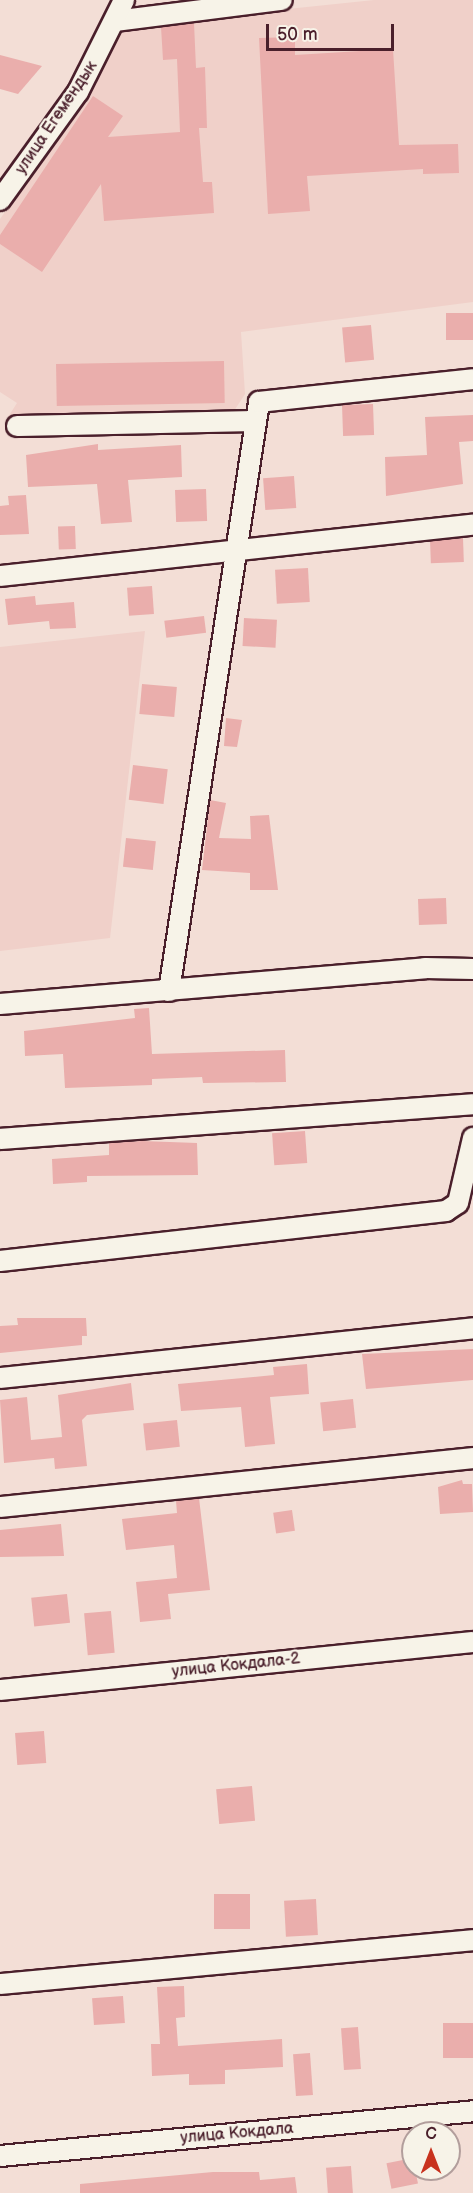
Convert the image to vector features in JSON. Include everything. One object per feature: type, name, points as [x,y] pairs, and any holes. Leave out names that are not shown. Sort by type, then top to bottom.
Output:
[{"type":"street","name":"улица Егемендык","points":[[0,200],[78,92],[124,0]]},
{"type":"street","points":[[115,21],[282,0]]},
{"type":"street","points":[[169,991],[259,402],[473,379]]},
{"type":"street","points":[[17,426],[256,421]]},
{"type":"street","points":[[0,576],[473,525]]},
{"type":"street","points":[[0,1004],[425,968],[473,969]]},
{"type":"street","points":[[0,1138],[473,1104]]},
{"type":"street","points":[[0,1261],[446,1211],[458,1203],[473,1138]]},
{"type":"street","points":[[0,1378],[473,1328]]},
{"type":"street","points":[[0,1507],[473,1458]]},
{"type":"street","name":"улица Кокдала-2","points":[[0,1690],[473,1642]]},
{"type":"street","points":[[0,1984],[473,1940]]},
{"type":"street","name":"улица Кокдала","points":[[0,2156],[473,2111]]},
{"type":"shaded area","points":[[374,0],[473,0],[473,302],[241,332],[245,394],[234,411],[8,417],[17,403],[0,392],[0,219],[92,89],[124,26]]},
{"type":"shaded area","points":[[145,631],[110,938],[0,951],[0,647]]},
{"type":"building","points":[[194,23],[196,68],[205,67],[207,128],[199,128],[203,182],[212,182],[214,213],[104,221],[101,184],[42,272],[0,244],[0,235],[93,96],[123,116],[108,137],[180,132],[177,59],[163,60],[161,27]]},
{"type":"building","points":[[295,37],[295,55],[393,49],[399,145],[458,144],[459,173],[423,174],[423,169],[307,176],[310,211],[268,214],[259,38]]},
{"type":"building","points":[[0,55],[42,66],[18,94],[0,89]]},
{"type":"building","points":[[446,313],[473,313],[473,340],[446,340]]},
{"type":"building","points":[[371,325],[374,360],[345,362],[342,328]]},
{"type":"building","points":[[224,361],[225,403],[57,406],[56,364]]},
{"type":"building","points":[[373,404],[374,435],[343,436],[342,405]]},
{"type":"building","points":[[473,415],[473,441],[459,442],[463,484],[386,496],[385,457],[427,455],[425,417]]},
{"type":"building","points":[[98,444],[98,450],[181,445],[182,477],[128,480],[132,522],[101,524],[97,484],[28,487],[26,455]]},
{"type":"building","points":[[294,476],[296,508],[265,510],[263,478]]},
{"type":"building","points":[[206,489],[207,521],[176,522],[175,490]]},
{"type":"building","points":[[26,495],[29,534],[0,535],[0,506],[9,505],[8,496]]},
{"type":"building","points":[[75,526],[76,549],[59,550],[58,527]]},
{"type":"building","points":[[463,538],[464,562],[431,563],[430,539]]},
{"type":"building","points":[[308,568],[310,602],[277,604],[275,570]]},
{"type":"building","points":[[152,586],[154,614],[129,616],[127,588]]},
{"type":"building","points":[[35,596],[36,605],[74,602],[76,628],[50,629],[49,621],[8,625],[5,599]]},
{"type":"building","points":[[204,616],[206,633],[166,638],[164,621]]},
{"type":"building","points":[[244,618],[277,620],[275,648],[243,646]]},
{"type":"building","points":[[142,684],[177,687],[174,717],[139,714]]},
{"type":"building","points":[[226,718],[242,720],[237,747],[224,746]]},
{"type":"building","points":[[133,765],[168,769],[163,804],[129,800]]},
{"type":"building","points":[[210,800],[226,803],[219,838],[251,839],[250,816],[269,815],[278,890],[250,890],[250,873],[202,870]]},
{"type":"building","points":[[126,838],[156,841],[153,870],[123,867]]},
{"type":"building","points":[[446,898],[447,924],[419,925],[418,899]]},
{"type":"building","points":[[149,1008],[152,1054],[285,1050],[286,1082],[203,1083],[202,1077],[152,1079],[152,1085],[65,1088],[63,1054],[25,1056],[24,1031],[135,1018],[134,1009]]},
{"type":"building","points":[[305,1131],[307,1163],[274,1165],[272,1133]]},
{"type":"building","points":[[142,1141],[197,1143],[198,1175],[87,1176],[87,1182],[53,1184],[52,1159],[109,1155],[109,1143]]},
{"type":"building","points":[[17,1318],[86,1318],[87,1336],[82,1336],[82,1345],[0,1353],[0,1326],[18,1325]]},
{"type":"building","points":[[473,1349],[473,1380],[366,1389],[362,1354]]},
{"type":"building","points":[[307,1364],[309,1394],[270,1397],[275,1444],[245,1447],[241,1407],[181,1411],[178,1384],[274,1375],[273,1367]]},
{"type":"building","points":[[131,1383],[134,1410],[87,1415],[82,1420],[87,1466],[55,1469],[54,1458],[4,1463],[0,1400],[27,1397],[31,1440],[62,1437],[58,1395]]},
{"type":"building","points":[[353,1399],[356,1428],[323,1431],[320,1402]]},
{"type":"building","points":[[177,1420],[180,1447],[146,1450],[143,1424]]},
{"type":"building","points":[[462,1480],[463,1484],[472,1484],[473,1512],[440,1514],[438,1487]]},
{"type":"building","points":[[199,1498],[210,1590],[168,1594],[171,1619],[140,1622],[136,1582],[177,1578],[174,1545],[126,1550],[122,1519],[177,1513],[176,1501]]},
{"type":"building","points":[[292,1510],[295,1531],[276,1533],[273,1513]]},
{"type":"building","points":[[61,1524],[64,1556],[0,1557],[0,1530]]},
{"type":"building","points":[[67,1594],[70,1623],[34,1627],[31,1598]]},
{"type":"building","points":[[111,1611],[115,1653],[88,1655],[84,1613]]},
{"type":"building","points":[[44,1731],[46,1763],[17,1765],[15,1733]]},
{"type":"building","points":[[252,1786],[255,1821],[219,1824],[216,1789]]},
{"type":"building","points":[[214,1894],[250,1894],[250,1929],[214,1929]]},
{"type":"building","points":[[316,1899],[318,1935],[286,1937],[284,1901]]},
{"type":"building","points":[[184,1986],[185,2017],[176,2018],[178,2046],[282,2039],[283,2067],[225,2070],[225,2084],[189,2085],[189,2074],[152,2076],[151,2044],[160,2044],[157,1987]]},
{"type":"building","points":[[123,1996],[125,2023],[94,2025],[92,1998]]},
{"type":"building","points":[[443,2023],[473,2023],[473,2058],[443,2058]]},
{"type":"building","points":[[358,2027],[361,2069],[344,2070],[341,2028]]},
{"type":"building","points":[[310,2053],[313,2095],[296,2096],[293,2054]]},
{"type":"building","points":[[401,2160],[401,2181],[417,2181],[418,2184],[391,2189],[386,2163]]},
{"type":"building","points":[[351,2166],[353,2193],[328,2193],[326,2168]]},
{"type":"building","points":[[213,2172],[259,2172],[260,2180],[295,2177],[297,2193],[80,2193],[80,2184]]}]
